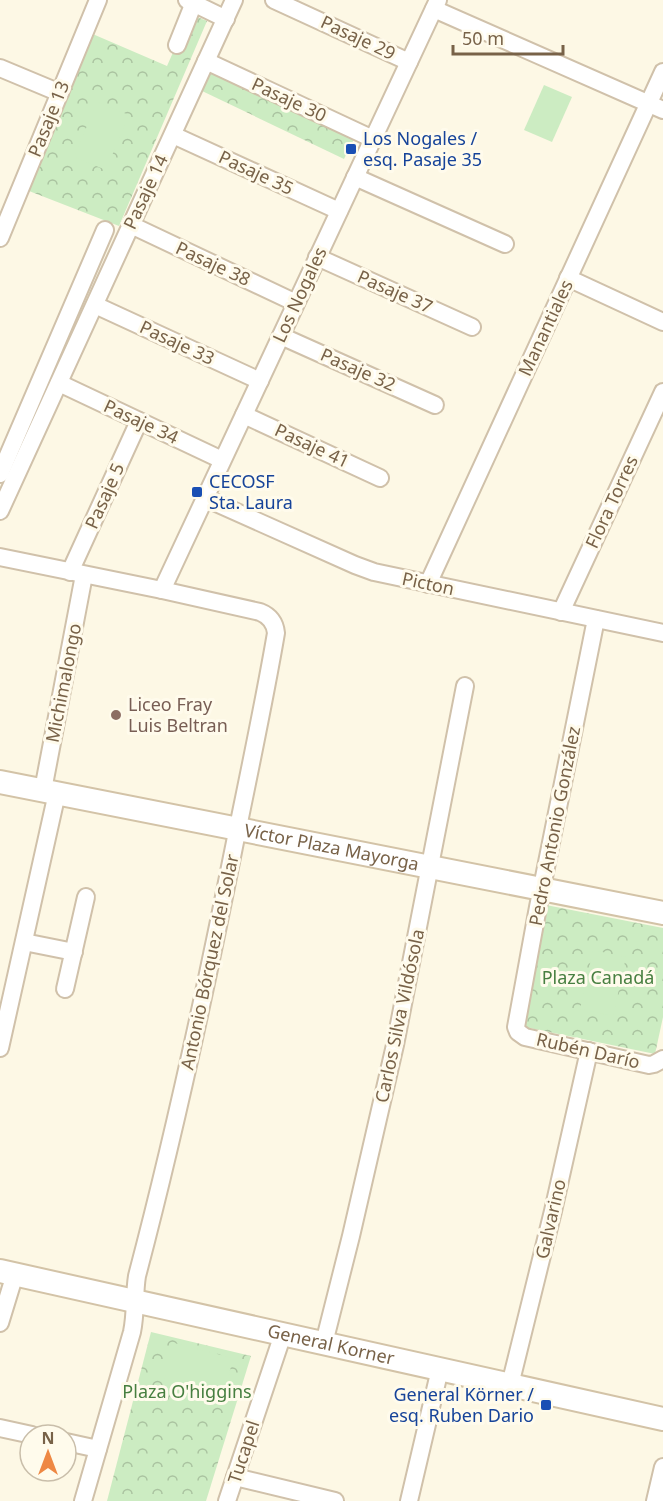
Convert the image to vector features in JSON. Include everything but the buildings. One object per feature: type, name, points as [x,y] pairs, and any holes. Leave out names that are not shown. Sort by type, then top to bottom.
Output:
[{"type":"street","name":"Pasaje 13","points":[[0,238],[98,0]]},
{"type":"street","name":"Pasaje 14","points":[[0,511],[234,0]]},
{"type":"street","name":"Pasaje 29","points":[[274,0],[409,62]]},
{"type":"street","points":[[177,45],[192,1],[226,19]]},
{"type":"street","points":[[436,5],[656,107]]},
{"type":"street","name":"Los Nogales","points":[[162,590],[436,5]]},
{"type":"street","name":"Pasaje 30","points":[[206,62],[373,140]]},
{"type":"street","points":[[0,68],[60,93]]},
{"type":"street","name":"Manantiales","points":[[428,584],[568,279],[656,107],[663,72]]},
{"type":"street","name":"Pasaje 35","points":[[172,135],[339,211]]},
{"type":"street","points":[[355,177],[505,244]]},
{"type":"street","name":"Pasaje 38","points":[[131,225],[296,303]]},
{"type":"street","name":"Pasaje 14","points":[[0,474],[105,230]]},
{"type":"street","name":"Pasaje 37","points":[[317,258],[472,327]]},
{"type":"street","points":[[568,279],[663,322]]},
{"type":"street","name":"Pasaje 33","points":[[94,305],[260,381]]},
{"type":"street","name":"Pasaje 32","points":[[281,336],[435,405]]},
{"type":"street","name":"Pasaje 34","points":[[59,384],[222,460]]},
{"type":"street","name":"Flora Torres","points":[[561,612],[663,392]]},
{"type":"street","name":"Pasaje 41","points":[[243,415],[380,478]]},
{"type":"street","name":"Pasaje 5","points":[[77,574],[139,421]]},
{"type":"street","name":"Picton","points":[[205,498],[365,569],[663,633]]},
{"type":"street","points":[[1,563],[162,590]]},
{"type":"street","name":"Michimalongo","points":[[0,1048],[24,942],[50,792],[77,574]]},
{"type":"street","name":"Antonio Bórquez del Solar","points":[[83,1501],[132,1332],[137,1276],[193,1047],[276,633],[273,622],[260,612],[162,590]]},
{"type":"street","name":"Pedro Antonio González","points":[[518,1032],[516,1023],[596,619]]},
{"type":"street","name":"Carlos Silva Vildósola","points":[[324,1343],[377,1128],[412,962],[465,686]]},
{"type":"street","name":"Víctor Plaza Mayorga","points":[[0,782],[663,913]]},
{"type":"street","points":[[65,989],[86,897]]},
{"type":"street","points":[[24,942],[74,952]]},
{"type":"street","name":"Rubén Darío","points":[[518,1032],[525,1037],[649,1065],[661,1061]]},
{"type":"street","name":"Galvarino","points":[[510,1385],[556,1200],[589,1051]]},
{"type":"street","points":[[0,1323],[8,1272]]},
{"type":"street","name":"General Korner","points":[[8,1272],[663,1419]]},
{"type":"street","name":"Tucapel","points":[[227,1501],[283,1334]]},
{"type":"street","points":[[409,1501],[440,1369]]},
{"type":"street","points":[[0,1428],[18,1432]]},
{"type":"street","points":[[78,1445],[98,1449]]},
{"type":"street","points":[[655,1501],[663,1467]]},
{"type":"street","points":[[235,1477],[335,1501]]},
{"type":"green space","points":[[190,14],[207,21],[119,226],[29,191],[27,182],[88,32],[167,66]]},
{"type":"green space","points":[[211,68],[355,137],[344,159],[200,90]]},
{"type":"green space","points":[[544,85],[572,97],[552,142],[524,130]]},
{"type":"green space","points":[[97,102],[129,115],[106,170],[74,157]]},
{"type":"green space","name":"Plaza Canadá","points":[[546,905],[663,928],[663,1017],[655,1054],[520,1026]]},
{"type":"green space","points":[[593,950],[626,957],[613,1016],[580,1009]]},
{"type":"green space","name":"Plaza O'higgins","points":[[151,1332],[251,1356],[206,1501],[107,1501]]},
{"type":"green space","points":[[174,1343],[233,1358],[224,1396],[164,1381]]},
{"type":"place","name":"Los Nogales / esq. Pasaje 35","points":[[351,149]]},
{"type":"place","name":"CECOSF Sta. Laura","points":[[197,492]]},
{"type":"place","name":"Liceo Fray Luis Beltran","points":[[116,715]]},
{"type":"place","name":"General Körner / esq. Ruben Dario","points":[[546,1405]]}]
